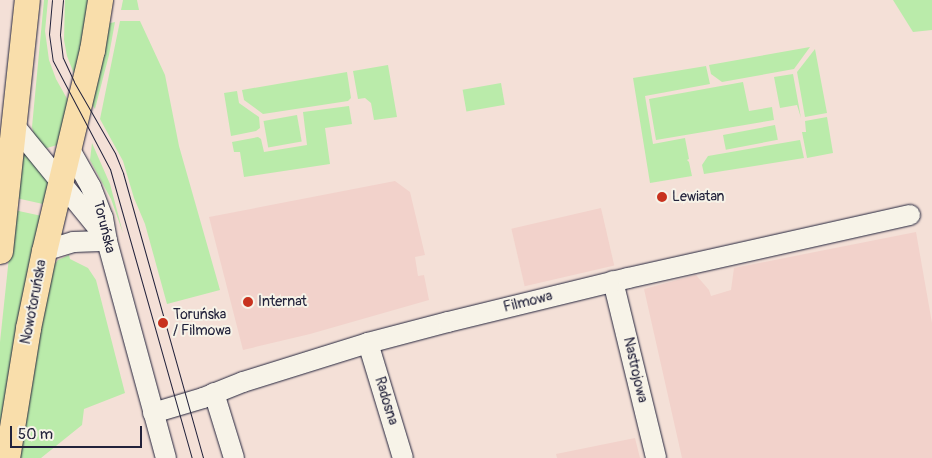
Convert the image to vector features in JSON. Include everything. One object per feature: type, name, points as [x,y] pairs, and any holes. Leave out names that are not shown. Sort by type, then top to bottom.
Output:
[{"type":"main road","points":[[0,251],[27,0]]},
{"type":"main road","points":[[69,148],[92,50],[100,0]]},
{"type":"main road","name":"Nowotoruńska","points":[[7,458],[28,328],[44,251],[69,148]]},
{"type":"street","points":[[14,125],[95,222],[107,241]]},
{"type":"street","name":"Toruńska","points":[[69,148],[95,195],[103,218],[107,241],[152,413],[166,458]]},
{"type":"street","name":"Filmowa","points":[[152,413],[368,343],[613,281],[910,215]]},
{"type":"street","points":[[44,251],[74,242],[107,241]]},
{"type":"street","name":"Nastrojowa","points":[[613,281],[656,458]]},
{"type":"street","name":"Radosna","points":[[368,343],[403,458]]},
{"type":"street","points":[[214,393],[234,458]]},
{"type":"shaded area","points":[[395,181],[410,192],[425,255],[415,257],[418,276],[424,275],[429,300],[310,334],[243,350],[209,217]]},
{"type":"shaded area","points":[[601,208],[614,265],[525,286],[511,229]]},
{"type":"shaded area","points":[[916,232],[932,323],[932,458],[682,458],[644,289],[696,275],[709,290],[711,296],[731,290],[734,268]]},
{"type":"shaded area","points":[[635,438],[640,458],[557,458],[556,454]]},
{"type":"green space","points":[[44,0],[48,0],[45,31],[49,60],[56,79],[70,104],[57,145],[47,148],[43,148],[34,135],[32,127]]},
{"type":"green space","points":[[65,0],[91,0],[76,79],[67,56],[64,40]]},
{"type":"green space","points":[[123,0],[137,0],[139,10],[121,10]]},
{"type":"green space","points":[[893,0],[932,0],[932,30],[913,32]]},
{"type":"green space","points":[[120,21],[140,21],[165,75],[179,146],[220,290],[167,304],[145,224],[134,198],[123,161],[100,119]]},
{"type":"green space","points":[[115,22],[109,55],[95,109],[91,103],[106,24]]},
{"type":"green space","points":[[810,47],[794,69],[722,82],[711,74],[709,65]]},
{"type":"green space","points":[[815,49],[827,113],[805,117],[797,72]]},
{"type":"green space","points":[[388,65],[397,117],[374,120],[371,103],[365,98],[358,99],[353,71]]},
{"type":"green space","points":[[706,66],[710,84],[645,96],[653,144],[685,138],[689,159],[687,160],[692,176],[650,183],[633,78]]},
{"type":"green space","points":[[347,72],[351,98],[348,101],[263,114],[244,100],[242,90]]},
{"type":"green space","points":[[793,74],[801,118],[797,105],[780,108],[774,77]]},
{"type":"green space","points":[[743,82],[749,111],[772,107],[774,120],[656,140],[649,99]]},
{"type":"green space","points":[[501,83],[505,105],[466,111],[463,90]]},
{"type":"green space","points":[[237,91],[239,103],[259,117],[260,128],[256,131],[231,136],[224,93]]},
{"type":"green space","points":[[349,106],[352,124],[325,128],[330,164],[244,177],[240,152],[234,152],[232,142],[258,137],[261,139],[264,152],[307,145],[303,112]]},
{"type":"green space","points":[[297,115],[302,142],[268,147],[264,121]]},
{"type":"green space","points":[[827,117],[833,153],[807,158],[802,132],[806,132],[805,121]]},
{"type":"green space","points":[[775,125],[778,140],[726,150],[723,135]]},
{"type":"green space","points":[[800,140],[804,158],[704,174],[702,165],[708,156]]},
{"type":"green space","points":[[92,143],[110,184],[123,233],[111,199],[90,160]]},
{"type":"green space","points":[[20,147],[49,179],[43,204],[16,198]]},
{"type":"green space","points":[[14,210],[42,216],[0,444],[0,342]]},
{"type":"green space","points":[[69,255],[70,259],[88,268],[96,280],[125,393],[84,409],[82,425],[41,458],[18,458],[48,272],[58,260]]},
{"type":"tram line","points":[[52,0],[49,34],[53,61],[110,169],[192,458]]},
{"type":"tram line","points":[[63,0],[60,35],[63,58],[74,82],[115,153],[123,173],[203,458]]},
{"type":"place","name":"Lewiatan","points":[[662,197]]},
{"type":"place","name":"Internat","points":[[248,302]]},
{"type":"place","name":"Toruńska / Filmowa","points":[[163,323]]}]
